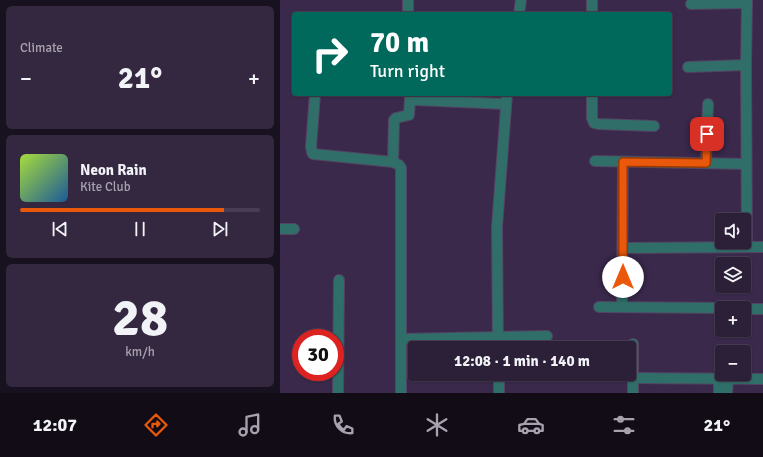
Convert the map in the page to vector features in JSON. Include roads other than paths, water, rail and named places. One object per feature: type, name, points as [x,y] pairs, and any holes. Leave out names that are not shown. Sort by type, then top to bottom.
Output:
[{"type":"street","points":[[408,0],[408,12]]},
{"type":"street","points":[[519,12],[520,0]]},
{"type":"street","points":[[592,0],[592,12]]},
{"type":"street","points":[[691,4],[747,2],[747,213]]},
{"type":"street","points":[[688,67],[746,65]]},
{"type":"street","points":[[315,96],[311,147],[313,154],[393,162],[399,164],[402,172],[402,393]]},
{"type":"street","points":[[393,162],[394,120],[396,118],[409,115],[409,96]]},
{"type":"street","points":[[409,96],[415,100],[506,104]]},
{"type":"street","points":[[498,341],[497,227],[508,96]]},
{"type":"street","points":[[592,96],[592,118],[594,123],[654,126]]},
{"type":"street","points":[[706,163],[708,104]]},
{"type":"street","points":[[595,161],[746,164]]},
{"type":"street","points":[[622,307],[623,162]]},
{"type":"street","points":[[280,229],[294,229]]},
{"type":"street","points":[[623,248],[715,247]]},
{"type":"street","points":[[751,247],[763,247]]},
{"type":"street","points":[[338,393],[339,280]]},
{"type":"street","points":[[599,307],[715,308]]},
{"type":"street","points":[[751,309],[763,309]]},
{"type":"street","points":[[512,341],[548,336]]},
{"type":"street","points":[[401,339],[450,341]]},
{"type":"street","points":[[636,378],[715,379]]},
{"type":"street","points":[[751,379],[763,379]]},
{"type":"street","points":[[499,381],[499,393]]},
{"type":"street","points":[[633,381],[633,393]]},
{"type":"street","points":[[719,393],[722,381]]},
{"type":"street","points":[[724,381],[727,393]]}]
